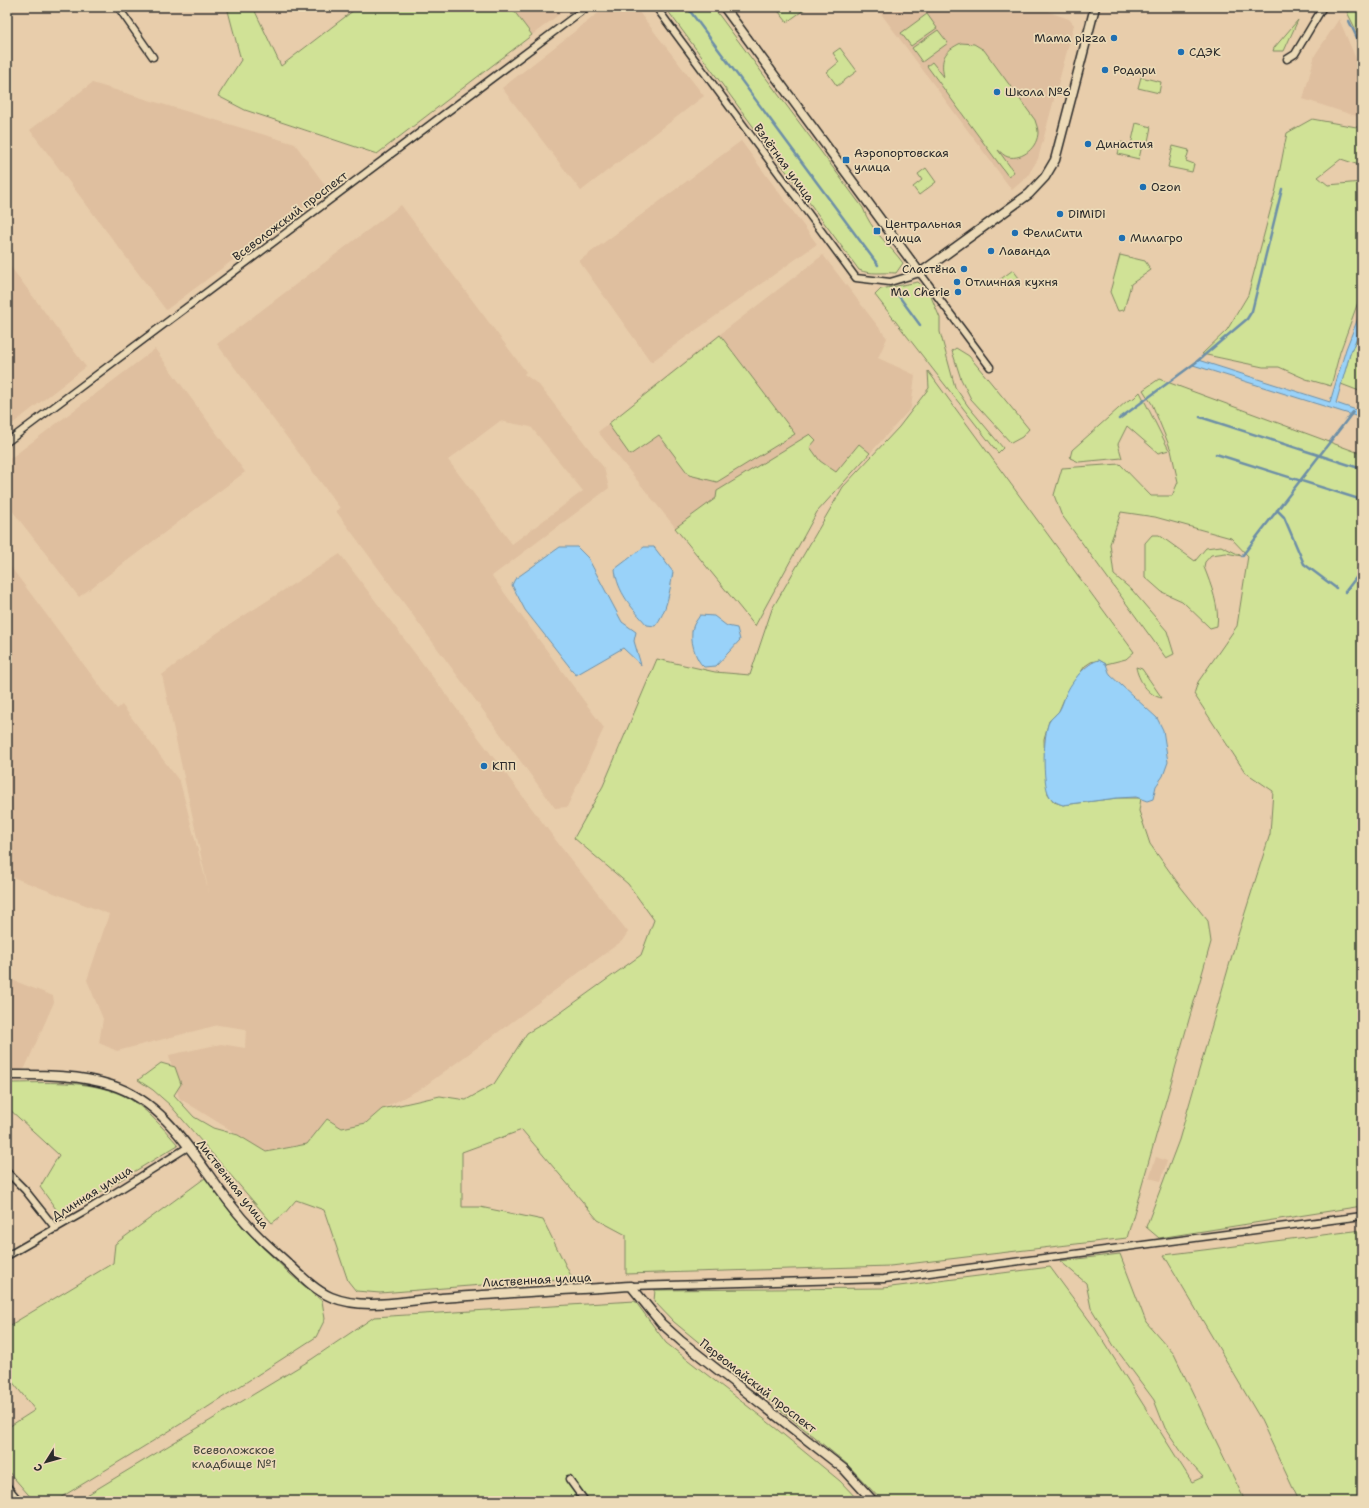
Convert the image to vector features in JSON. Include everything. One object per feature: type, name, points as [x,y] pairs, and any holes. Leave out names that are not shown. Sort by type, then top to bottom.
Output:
[{"type":"street","points":[[118,7],[153,57]]},
{"type":"street","name":"Всеволожский проспект","points":[[7,442],[587,7]]},
{"type":"street","name":"Взлётная улица","points":[[656,7],[856,278],[890,282],[920,273]]},
{"type":"street","points":[[724,7],[990,367]]},
{"type":"street","points":[[920,273],[1030,194],[1045,177],[1055,160],[1094,7]]},
{"type":"street","points":[[1286,59],[1295,54],[1323,7]]},
{"type":"street","name":"Лиственная улица","points":[[7,1075],[73,1077],[110,1084],[122,1089],[153,1108],[173,1128],[228,1201],[264,1243],[317,1288],[329,1296],[347,1302],[379,1304],[439,1298],[631,1286]]},
{"type":"street","name":"Длинная улица","points":[[7,1256],[56,1228],[188,1147]]},
{"type":"street","points":[[7,1172],[25,1190],[56,1228]]},
{"type":"street","points":[[631,1286],[884,1279],[1362,1216]]},
{"type":"street","name":"Первомайский проспект","points":[[631,1286],[661,1323],[681,1341],[844,1469],[874,1501]]},
{"type":"street","points":[[568,1479],[585,1501]]},
{"type":"street","points":[[7,1486],[19,1501]]},
{"type":"shaded area","points":[[511,7],[569,7],[532,35]]},
{"type":"shaded area","points":[[606,7],[635,7],[704,96],[581,191],[502,88]]},
{"type":"shaded area","name":"Школа №6","points":[[876,7],[1045,7],[1049,12],[1069,19],[1074,25],[1038,159],[1027,177],[1012,190]]},
{"type":"shaded area","points":[[1339,19],[1362,73],[1362,118],[1303,99],[1315,55]]},
{"type":"shaded area","points":[[92,83],[295,144],[328,189],[166,310],[30,130]]},
{"type":"shaded area","points":[[741,141],[817,244],[651,362],[579,261]]},
{"type":"shaded area","points":[[401,205],[526,372],[524,374],[539,385],[604,468],[609,488],[492,576],[604,728],[567,807],[555,808],[336,511],[340,508],[217,344]],"holes":[[[500,421],[531,427],[583,491],[512,544],[448,460]]]},
{"type":"shaded area","points":[[823,255],[887,338],[878,358],[915,375],[911,408],[817,512],[755,626],[598,432],[693,355]]},
{"type":"shaded area","points":[[7,262],[86,367],[7,428]]},
{"type":"shaded area","points":[[155,349],[245,472],[79,597],[7,504],[7,461]]},
{"type":"shaded area","points":[[340,554],[567,855],[628,932],[622,941],[422,1088],[382,1109],[366,1123],[342,1128],[327,1119],[307,1144],[266,1152],[179,1098],[169,1055],[221,1044],[245,1048],[246,1029],[218,1025],[117,1051],[99,1043],[103,1019],[87,980],[109,914],[7,875],[7,562],[117,709],[122,705],[180,782],[209,893],[162,675],[217,633]]},
{"type":"shaded area","points":[[7,978],[53,996],[54,1002],[25,1068],[18,1072],[7,1071]]},
{"type":"shaded area","points":[[1156,1157],[1167,1161],[1161,1181],[1149,1178]]},
{"type":"green space","points":[[227,7],[253,7],[281,66],[358,7],[511,7],[532,35],[377,154],[245,110],[218,96],[241,60]]},
{"type":"green space","points":[[665,7],[713,7],[863,208],[875,230],[903,263],[896,273],[872,273],[859,270]]},
{"type":"green space","points":[[775,7],[808,7],[787,22]]},
{"type":"green space","points":[[1349,7],[1362,7],[1362,42],[1347,12]]},
{"type":"green space","points":[[927,14],[937,28],[911,46],[901,33]]},
{"type":"green space","points":[[1298,20],[1284,51],[1273,51],[1274,48]]},
{"type":"green space","points":[[938,30],[948,43],[922,62],[912,48]]},
{"type":"green space","points":[[961,43],[974,44],[984,50],[1035,120],[1038,130],[1037,138],[1029,151],[1019,156],[1008,157],[998,150],[1014,172],[1008,176],[927,66],[932,62],[944,77],[943,60],[945,56],[951,49]]},
{"type":"green space","points":[[840,48],[857,71],[837,86],[827,72],[839,62],[833,53]]},
{"type":"green space","points":[[1141,77],[1161,82],[1159,93],[1138,88]]},
{"type":"green space","points":[[1312,119],[1362,128],[1362,166],[1341,159],[1318,177],[1328,185],[1362,182],[1362,291],[1340,352],[1331,386],[1306,379],[1279,367],[1263,367],[1202,354],[1227,330],[1248,295],[1276,189],[1287,133]]},
{"type":"green space","points":[[1136,123],[1151,127],[1147,146],[1142,145],[1139,159],[1118,154],[1121,142],[1131,145]]},
{"type":"green space","points":[[1173,146],[1189,150],[1186,161],[1194,164],[1192,172],[1168,167]]},
{"type":"green space","points":[[926,168],[936,182],[919,195],[913,187],[922,180],[918,174]]},
{"type":"green space","points":[[1120,255],[1145,261],[1151,270],[1131,284],[1124,310],[1118,311],[1110,292]]},
{"type":"green space","points":[[1013,270],[1019,278],[1010,284],[998,281]]},
{"type":"green space","points":[[918,282],[929,292],[940,318],[940,332],[955,387],[968,406],[1003,448],[998,453],[875,295],[881,289]]},
{"type":"green space","points":[[1362,325],[1362,392],[1341,384],[1350,354]]},
{"type":"green space","points":[[720,335],[795,434],[717,482],[689,475],[659,435],[630,455],[608,424]]},
{"type":"green space","points":[[956,348],[969,356],[1029,429],[1022,437],[1011,443],[971,399],[961,379],[952,351]]},
{"type":"green space","points":[[928,371],[1134,652],[1126,659],[1106,664],[1099,660],[1091,662],[1085,666],[1067,692],[1059,711],[1049,721],[1044,739],[1045,771],[1048,794],[1054,802],[1063,805],[1117,798],[1141,798],[1139,811],[1150,844],[1180,886],[1208,921],[1211,942],[1127,1238],[890,1266],[626,1274],[626,1235],[598,1220],[522,1130],[462,1152],[462,1207],[480,1207],[543,1220],[572,1278],[380,1293],[356,1291],[348,1281],[324,1210],[296,1200],[284,1214],[272,1223],[170,1105],[153,1090],[138,1080],[161,1063],[175,1067],[181,1084],[174,1095],[194,1117],[213,1128],[238,1135],[266,1152],[307,1144],[327,1119],[342,1128],[366,1123],[382,1109],[440,1096],[466,1100],[494,1084],[527,1033],[556,1016],[641,955],[654,920],[628,884],[574,838],[603,786],[657,659],[715,672],[750,675],[772,609],[843,487],[899,427],[929,388]]},
{"type":"green space","points":[[1159,379],[1362,454],[1362,1206],[1159,1238],[1146,1227],[1179,1140],[1237,938],[1270,834],[1273,791],[1245,772],[1194,694],[1198,682],[1237,626],[1248,556],[1231,538],[1155,517],[1121,512],[1110,544],[1114,575],[1132,590],[1167,631],[1174,654],[1166,658],[1061,514],[1054,495],[1062,468],[1120,464],[1151,496],[1172,496],[1178,482],[1171,450],[1152,404],[1143,390]]},
{"type":"green space","points":[[1140,392],[1169,450],[1158,453],[1127,426],[1118,444],[1122,458],[1079,462],[1070,458],[1072,450],[1127,401],[1134,398]]},
{"type":"green space","points":[[810,434],[816,440],[810,447],[820,461],[836,472],[859,444],[870,453],[817,512],[755,626],[675,528],[716,498],[717,491]]},
{"type":"green space","points":[[1152,535],[1159,535],[1195,561],[1206,548],[1221,546],[1242,556],[1226,553],[1211,555],[1205,562],[1204,567],[1216,604],[1218,619],[1217,626],[1210,628],[1182,601],[1162,592],[1145,577],[1145,543]]},
{"type":"green space","points":[[1136,667],[1142,669],[1162,698],[1152,694],[1144,686],[1141,682]]},
{"type":"green space","points":[[7,1083],[80,1084],[94,1086],[122,1095],[138,1104],[145,1110],[178,1145],[61,1216],[40,1187],[59,1155],[7,1107]]},
{"type":"green space","points":[[205,1178],[244,1229],[290,1274],[322,1301],[325,1319],[316,1337],[197,1414],[55,1501],[34,1501],[7,1470],[7,1428],[35,1410],[7,1375],[7,1327],[113,1263],[115,1244]]},
{"type":"green space","points":[[1362,1230],[1362,1501],[1299,1501],[1260,1418],[1164,1255]]},
{"type":"green space","points":[[1120,1254],[1146,1322],[1174,1354],[1245,1501],[882,1501],[848,1465],[674,1322],[654,1301],[655,1290],[883,1288],[1050,1267],[1095,1328],[1192,1482],[1203,1477],[1185,1457],[1165,1428],[1154,1400],[1114,1346],[1091,1308],[1086,1283],[1060,1261]]},
{"type":"green space","name":"Всеволожское кладбище №1","points":[[635,1301],[666,1343],[768,1422],[840,1481],[859,1501],[77,1501],[312,1359],[374,1317]]},
{"type":"water","points":[[1362,308],[1362,325],[1350,354],[1336,403],[1362,412],[1362,418],[1193,365],[1198,360],[1330,402],[1346,349]]},
{"type":"water","points":[[560,547],[577,547],[588,558],[622,622],[636,632],[634,641],[641,665],[623,648],[576,675],[525,610],[512,585],[515,579]]},
{"type":"water","points":[[644,547],[654,547],[673,572],[665,608],[655,626],[647,625],[636,612],[622,592],[616,577],[615,569]]},
{"type":"water","points":[[700,615],[714,616],[727,626],[737,628],[740,640],[716,666],[704,667],[698,659],[692,643],[692,632]]},
{"type":"water","points":[[1099,660],[1106,664],[1110,675],[1157,718],[1163,730],[1168,762],[1163,776],[1156,786],[1153,799],[1147,801],[1136,797],[1117,798],[1063,805],[1057,803],[1049,795],[1045,780],[1044,758],[1047,728],[1049,722],[1059,711],[1066,694],[1076,678],[1089,665]]},
{"type":"waterway","points":[[687,7],[878,265]]},
{"type":"waterway","points":[[1349,21],[1362,48]]},
{"type":"waterway","points":[[1119,419],[1195,363],[1247,319],[1252,311],[1282,189]]},
{"type":"waterway","points":[[898,295],[920,325]]},
{"type":"waterway","points":[[1242,556],[1353,412]]},
{"type":"waterway","points":[[1200,417],[1362,469]]},
{"type":"waterway","points":[[1216,454],[1362,500]]},
{"type":"waterway","points":[[1277,510],[1284,517],[1304,564],[1336,588]]},
{"type":"waterway","points":[[1345,592],[1362,570]]},
{"type":"place","name":"Mama pizza","points":[[1114,38]]},
{"type":"place","name":"СДЭК","points":[[1181,52]]},
{"type":"place","name":"Родари","points":[[1105,70]]},
{"type":"place","name":"Школа №6","points":[[997,92]]},
{"type":"place","name":"Династия","points":[[1088,144]]},
{"type":"place","name":"Аэропортовская улица","points":[[846,160]]},
{"type":"place","name":"Ozon","points":[[1143,187]]},
{"type":"place","name":"DiMiDi","points":[[1060,214]]},
{"type":"place","name":"Центральная улица","points":[[877,231]]},
{"type":"place","name":"ФелиСити","points":[[1015,233]]},
{"type":"place","name":"Милагро","points":[[1122,238]]},
{"type":"place","name":"Лаванда","points":[[991,251]]},
{"type":"place","name":"Сластёна","points":[[964,269]]},
{"type":"place","name":"Отличная кухня","points":[[957,282]]},
{"type":"place","name":"Ma Cherie","points":[[958,292]]},
{"type":"place","name":"КПП","points":[[484,766]]}]
